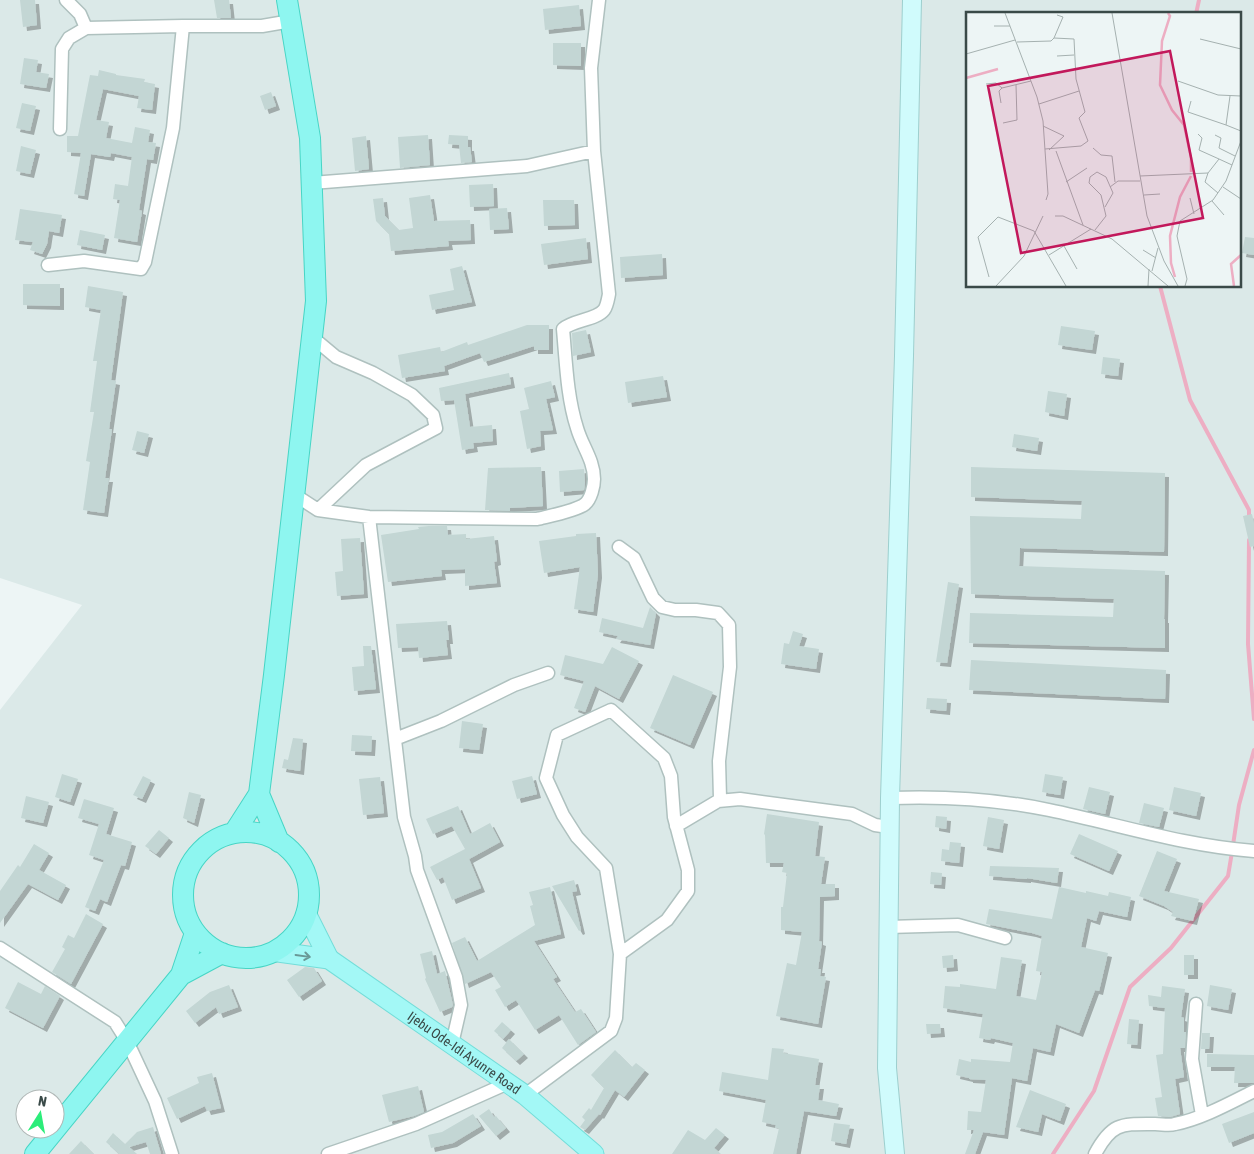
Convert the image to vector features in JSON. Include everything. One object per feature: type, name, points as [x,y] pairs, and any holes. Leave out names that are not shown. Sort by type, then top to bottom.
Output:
[{"type":"highway","points":[[234,833],[259,794],[316,301],[310,138],[287,0]]},
{"type":"highway","points":[[259,794],[279,842]]},
{"type":"highway","points":[[234,833],[257,833],[279,842],[292,853],[302,867],[309,890],[306,912],[296,933],[278,952],[266,956],[245,958],[222,954],[195,933],[186,917],[182,900],[184,877],[189,866],[195,857],[212,841],[234,833]]},
{"type":"highway","points":[[35,1154],[181,975],[195,933]]},
{"type":"highway","points":[[181,975],[222,954]]},
{"type":"main road","points":[[895,1154],[887,1068],[889,827],[904,356],[912,0]]},
{"type":"main road","points":[[306,912],[329,960]]},
{"type":"main road","points":[[278,952],[329,960]]},
{"type":"main road","name":"Ijebu Ode-Idi Ayunre Road","points":[[329,960],[525,1095],[594,1154]]},
{"type":"street","points":[[66,0],[80,14],[86,28]]},
{"type":"street","points":[[295,494],[318,510],[369,517],[537,519],[585,504],[592,493],[593,469],[577,429],[570,400],[563,329],[571,323],[602,312],[609,294],[594,151],[591,68],[599,0]]},
{"type":"street","points":[[60,129],[62,49],[68,38],[86,28],[262,26],[291,21]]},
{"type":"street","points":[[48,265],[84,261],[141,268],[145,262],[172,128],[184,26]]},
{"type":"street","points":[[312,183],[527,166],[594,151]]},
{"type":"street","points":[[312,337],[336,357],[373,373],[412,395],[433,415],[436,428],[366,466],[318,510]]},
{"type":"street","points":[[369,517],[404,817],[416,856],[417,870],[456,977],[461,1006],[452,1044]]},
{"type":"street","points":[[618,547],[634,558],[653,598],[662,607],[675,610],[718,613],[729,626],[730,667],[719,762],[720,798],[718,801]]},
{"type":"street","points":[[395,739],[449,717],[514,685],[548,673]]},
{"type":"street","points":[[525,1095],[611,1031],[616,1018],[620,954],[606,868],[577,837],[563,815],[546,778],[557,735],[611,710],[664,758],[671,776],[674,817],[688,870],[688,891],[667,920],[620,954]]},
{"type":"street","points":[[890,798],[926,796],[1001,803],[1047,810],[1209,846],[1250,850]]},
{"type":"street","points":[[676,826],[718,801],[740,799],[852,814],[875,824],[889,827]]},
{"type":"street","points":[[888,926],[958,924],[1005,938]]},
{"type":"street","points":[[0,948],[114,1022],[127,1041],[155,1101],[172,1154]]},
{"type":"street","points":[[1196,1004],[1192,1059],[1202,1115]]},
{"type":"street","points":[[328,1154],[416,1124],[508,1083]]},
{"type":"street","points":[[1095,1154],[1100,1144],[1113,1129],[1129,1124],[1174,1125],[1202,1115],[1254,1091]]},
{"type":"shaded area","points":[[0,0],[1254,0],[1254,1154],[0,1154],[0,710],[82,605],[0,578]]},
{"type":"building","points":[[20,0],[35,0],[37,25],[23,27]]},
{"type":"building","points":[[214,0],[229,0],[231,18],[217,18]]},
{"type":"building","points":[[579,5],[581,26],[545,30],[543,9]]},
{"type":"building","points":[[553,43],[581,43],[581,66],[553,65]]},
{"type":"building","points":[[24,58],[38,60],[36,72],[49,74],[46,88],[20,84]]},
{"type":"building","points":[[99,70],[116,75],[145,79],[144,82],[155,84],[152,110],[137,108],[139,96],[103,89],[96,120],[109,122],[106,138],[132,143],[135,127],[150,130],[148,142],[156,143],[153,160],[147,159],[139,210],[142,211],[137,242],[114,238],[120,200],[113,199],[115,184],[128,186],[132,157],[111,153],[110,157],[91,154],[84,196],[74,194],[81,153],[67,152],[67,136],[78,136],[90,75],[98,76]]},
{"type":"building","points":[[271,92],[276,106],[265,110],[260,96]]},
{"type":"building","points":[[22,103],[36,106],[30,131],[16,128]]},
{"type":"building","points":[[428,135],[430,165],[400,168],[398,137]]},
{"type":"building","points":[[449,135],[468,136],[468,147],[470,147],[472,162],[461,163],[459,145],[448,144]]},
{"type":"building","points":[[366,136],[369,169],[355,171],[352,138]]},
{"type":"building","points":[[21,146],[36,150],[30,174],[16,171]]},
{"type":"building","points":[[493,184],[494,206],[470,207],[469,185]]},
{"type":"building","points":[[430,195],[434,221],[470,220],[471,240],[448,241],[449,246],[391,251],[389,234],[376,221],[373,199],[383,198],[385,216],[399,230],[413,228],[409,198]]},
{"type":"building","points":[[543,200],[574,200],[575,225],[544,226]]},
{"type":"building","points":[[507,208],[509,229],[490,230],[489,209]]},
{"type":"building","points":[[20,209],[62,215],[59,233],[49,231],[47,244],[42,254],[30,250],[33,242],[15,240]]},
{"type":"building","points":[[80,230],[105,235],[102,250],[77,245]]},
{"type":"building","points":[[1245,237],[1254,238],[1254,255],[1242,253]]},
{"type":"building","points":[[586,238],[588,259],[544,265],[541,244]]},
{"type":"building","points":[[662,254],[663,275],[621,278],[620,257]]},
{"type":"building","points":[[462,266],[472,302],[432,310],[429,295],[454,290],[450,269]]},
{"type":"building","points":[[23,284],[60,284],[60,306],[23,305]]},
{"type":"building","points":[[88,286],[123,292],[111,380],[116,381],[109,429],[112,429],[105,478],[109,478],[104,513],[83,510],[90,462],[86,461],[94,412],[90,412],[97,361],[93,361],[101,310],[85,307]]},
{"type":"building","points":[[527,325],[549,325],[549,350],[534,350],[534,346],[484,362],[480,353],[444,366],[445,371],[402,378],[398,355],[440,347],[441,352],[467,342],[468,345]]},
{"type":"building","points":[[1061,326],[1095,331],[1092,350],[1058,345]]},
{"type":"building","points":[[586,330],[591,352],[573,356],[572,333]]},
{"type":"building","points":[[1103,357],[1120,359],[1118,376],[1101,374]]},
{"type":"building","points":[[509,373],[511,384],[465,394],[470,427],[492,425],[493,441],[473,443],[474,448],[462,450],[454,400],[441,401],[439,388]]},
{"type":"building","points":[[663,376],[667,397],[628,403],[625,382]]},
{"type":"building","points":[[551,381],[555,397],[546,399],[553,430],[540,431],[541,446],[527,449],[520,411],[529,409],[524,388]]},
{"type":"building","points":[[1048,391],[1067,394],[1064,416],[1045,412]]},
{"type":"building","points":[[137,431],[149,434],[144,453],[132,450]]},
{"type":"building","points":[[1014,434],[1039,438],[1037,451],[1012,447]]},
{"type":"building","points":[[541,467],[543,506],[510,508],[510,511],[485,510],[488,468]]},
{"type":"building","points":[[971,467],[1165,473],[1164,552],[1020,548],[1019,566],[1165,571],[1165,648],[969,643],[970,613],[1113,617],[1114,599],[971,594],[970,516],[1081,519],[1082,501],[971,497]]},
{"type":"building","points":[[584,469],[584,490],[560,492],[559,471]]},
{"type":"building","points":[[1252,514],[1254,546],[1250,547],[1243,516]]},
{"type":"building","points":[[429,526],[447,526],[448,535],[466,534],[466,539],[494,536],[497,561],[494,562],[497,583],[465,586],[465,569],[441,570],[442,576],[388,582],[381,535]]},
{"type":"building","points":[[596,533],[598,574],[593,612],[574,609],[580,567],[544,573],[539,541],[576,536],[576,534]]},
{"type":"building","points":[[360,538],[364,594],[337,596],[335,572],[343,571],[341,539]]},
{"type":"building","points":[[948,582],[959,584],[947,663],[936,662]]},
{"type":"building","points":[[650,607],[656,613],[650,645],[616,639],[618,636],[599,632],[602,618],[643,628]]},
{"type":"building","points":[[447,621],[449,640],[446,640],[448,655],[419,658],[418,647],[398,648],[396,624]]},
{"type":"building","points":[[793,631],[803,634],[799,646],[819,649],[816,669],[781,664],[784,643],[789,644]]},
{"type":"building","points":[[363,646],[371,646],[376,689],[354,691],[352,667],[364,666]]},
{"type":"building","points":[[612,647],[639,661],[619,699],[595,686],[585,712],[574,708],[584,681],[560,675],[565,655],[603,664]]},
{"type":"building","points":[[971,660],[1166,670],[1165,699],[969,690]]},
{"type":"building","points":[[673,675],[713,692],[690,745],[650,728]]},
{"type":"building","points":[[927,698],[947,699],[946,711],[926,709]]},
{"type":"building","points":[[462,721],[483,724],[479,750],[459,748]]},
{"type":"building","points":[[352,735],[372,736],[371,752],[351,751]]},
{"type":"building","points":[[293,738],[303,739],[300,771],[282,768],[284,759],[288,760]]},
{"type":"building","points":[[62,774],[78,779],[70,802],[55,797]]},
{"type":"building","points":[[1045,774],[1063,777],[1060,795],[1042,792]]},
{"type":"building","points":[[143,776],[151,780],[142,799],[133,795]]},
{"type":"building","points":[[532,776],[537,794],[517,799],[512,781]]},
{"type":"building","points":[[380,777],[384,813],[363,815],[359,779]]},
{"type":"building","points":[[1089,787],[1110,792],[1105,814],[1083,809]]},
{"type":"building","points":[[1174,787],[1201,793],[1196,816],[1169,810]]},
{"type":"building","points":[[189,792],[201,795],[194,823],[183,818]]},
{"type":"building","points":[[26,796],[49,802],[43,823],[21,818]]},
{"type":"building","points":[[84,799],[114,808],[106,834],[132,842],[125,866],[121,865],[107,902],[100,899],[95,911],[85,907],[104,860],[89,855],[99,824],[78,818]]},
{"type":"building","points":[[1144,803],[1164,808],[1159,827],[1139,823]]},
{"type":"building","points":[[458,806],[470,834],[490,823],[500,842],[469,859],[481,888],[452,900],[443,877],[437,880],[430,867],[465,849],[452,826],[433,834],[426,819]]},
{"type":"building","points":[[767,814],[819,822],[815,856],[825,857],[821,884],[835,884],[835,896],[820,897],[819,941],[822,942],[818,969],[821,969],[820,976],[826,977],[818,1024],[776,1016],[787,963],[796,965],[802,932],[781,930],[781,907],[783,907],[787,873],[782,872],[784,863],[766,863],[764,834]]},
{"type":"building","points":[[936,816],[947,817],[946,829],[935,827]]},
{"type":"building","points":[[988,817],[1004,820],[999,849],[983,846]]},
{"type":"building","points":[[159,830],[169,838],[156,854],[145,846]]},
{"type":"building","points":[[1079,834],[1118,851],[1109,871],[1070,854]]},
{"type":"building","points":[[950,842],[961,843],[959,863],[941,861],[942,849],[949,850]]},
{"type":"building","points":[[34,844],[49,853],[39,870],[66,885],[58,900],[28,884],[0,923],[0,891],[18,865],[20,867]]},
{"type":"building","points":[[1157,851],[1177,859],[1164,891],[1199,899],[1193,921],[1171,916],[1173,912],[1164,906],[1139,896]]},
{"type":"building","points":[[990,866],[1059,868],[1057,883],[1027,878],[989,876]]},
{"type":"building","points":[[931,872],[942,873],[941,885],[930,884]]},
{"type":"building","points":[[574,880],[577,891],[572,892],[581,930],[579,931],[552,886]]},
{"type":"building","points":[[550,887],[561,934],[534,941],[557,977],[553,979],[575,1012],[581,1009],[596,1032],[578,1045],[559,1015],[535,1030],[516,1000],[505,1007],[495,990],[501,987],[491,972],[465,984],[452,943],[465,937],[477,961],[535,925],[530,906],[533,905],[529,892]]},
{"type":"building","points":[[1059,887],[1086,893],[1086,891],[1108,896],[1109,892],[1131,897],[1127,917],[1099,911],[1096,921],[1087,918],[1081,947],[1108,953],[1099,991],[1095,990],[1079,1033],[1056,1024],[1050,1052],[1033,1048],[1027,1081],[1012,1078],[1004,1135],[983,1132],[975,1154],[965,1154],[974,1130],[967,1130],[968,1111],[981,1112],[986,1080],[969,1079],[956,1075],[959,1059],[971,1062],[971,1059],[1010,1062],[1013,1043],[991,1038],[990,1040],[979,1038],[983,1014],[943,1008],[945,986],[960,987],[960,984],[996,989],[1001,957],[1022,960],[1016,996],[1036,1000],[1042,972],[1036,971],[1042,936],[986,924],[989,909],[1052,919]]},
{"type":"building","points":[[86,914],[103,924],[71,984],[52,972],[65,949],[62,947],[68,935],[74,938]]},
{"type":"building","points":[[432,951],[437,974],[445,971],[453,1005],[440,1012],[425,979],[420,954]]},
{"type":"building","points":[[953,955],[954,967],[943,968],[942,956]]},
{"type":"building","points":[[1184,955],[1194,955],[1194,975],[1184,975]]},
{"type":"building","points":[[305,967],[314,968],[322,981],[299,997],[287,980]]},
{"type":"building","points":[[18,982],[41,994],[45,986],[60,996],[43,1028],[5,1008]]},
{"type":"building","points":[[229,985],[238,1007],[219,1014],[216,1007],[195,1023],[186,1011],[210,992]]},
{"type":"building","points":[[1210,985],[1232,989],[1228,1010],[1207,1006]]},
{"type":"building","points":[[1162,986],[1185,989],[1181,1017],[1184,1018],[1184,1032],[1186,1032],[1185,1048],[1180,1048],[1184,1077],[1175,1079],[1180,1114],[1170,1117],[1158,1116],[1155,1098],[1162,1097],[1156,1055],[1163,1054],[1165,1008],[1149,1006],[1148,995],[1161,997]]},
{"type":"building","points":[[1129,1019],[1139,1020],[1137,1045],[1127,1044]]},
{"type":"building","points":[[502,1022],[511,1030],[503,1039],[494,1031]]},
{"type":"building","points":[[926,1024],[940,1024],[941,1033],[927,1034]]},
{"type":"building","points":[[1202,1033],[1210,1033],[1209,1049],[1201,1049]]},
{"type":"building","points":[[509,1039],[524,1054],[516,1061],[502,1048]]},
{"type":"building","points":[[772,1048],[784,1049],[783,1053],[819,1059],[815,1085],[820,1085],[818,1100],[839,1104],[836,1116],[804,1111],[796,1154],[773,1154],[779,1128],[775,1128],[776,1125],[762,1122],[766,1100],[719,1091],[722,1072],[768,1080]]},
{"type":"building","points":[[615,1050],[632,1067],[636,1063],[645,1070],[624,1097],[615,1090],[600,1115],[585,1130],[580,1127],[585,1120],[582,1117],[589,1108],[591,1110],[604,1088],[591,1075]]},
{"type":"building","points":[[1207,1054],[1254,1055],[1254,1083],[1234,1083],[1235,1067],[1207,1067]]},
{"type":"building","points":[[212,1073],[221,1108],[207,1111],[205,1106],[177,1119],[167,1098],[199,1083],[197,1077]]},
{"type":"building","points":[[418,1086],[424,1112],[389,1122],[382,1095]]},
{"type":"building","points":[[1030,1090],[1066,1104],[1060,1121],[1042,1114],[1038,1132],[1016,1127]]},
{"type":"building","points":[[489,1109],[494,1117],[496,1116],[506,1128],[496,1136],[479,1116]]},
{"type":"building","points":[[1254,1112],[1254,1133],[1229,1143],[1222,1124]]},
{"type":"building","points":[[473,1114],[481,1126],[453,1143],[431,1148],[428,1135],[442,1132]]},
{"type":"building","points":[[834,1123],[850,1125],[846,1144],[831,1141]]},
{"type":"building","points":[[153,1127],[161,1154],[150,1154],[146,1142],[129,1147],[137,1154],[119,1154],[106,1142],[113,1133],[125,1144],[137,1132]]},
{"type":"building","points":[[716,1128],[725,1135],[714,1148],[721,1154],[672,1154],[688,1130],[705,1140]]},
{"type":"building","points":[[81,1141],[94,1154],[69,1154]]},
{"type":"waterway","points":[[1196,12],[1199,0]]},
{"type":"waterway","points":[[1161,288],[1190,400],[1249,510],[1249,518]]},
{"type":"waterway","points":[[1249,540],[1248,644],[1254,719]]},
{"type":"waterway","points":[[1233,845],[1239,805],[1254,750]]},
{"type":"waterway","points":[[1053,1154],[1094,1091],[1130,987],[1171,948],[1228,876],[1232,852]]}]
